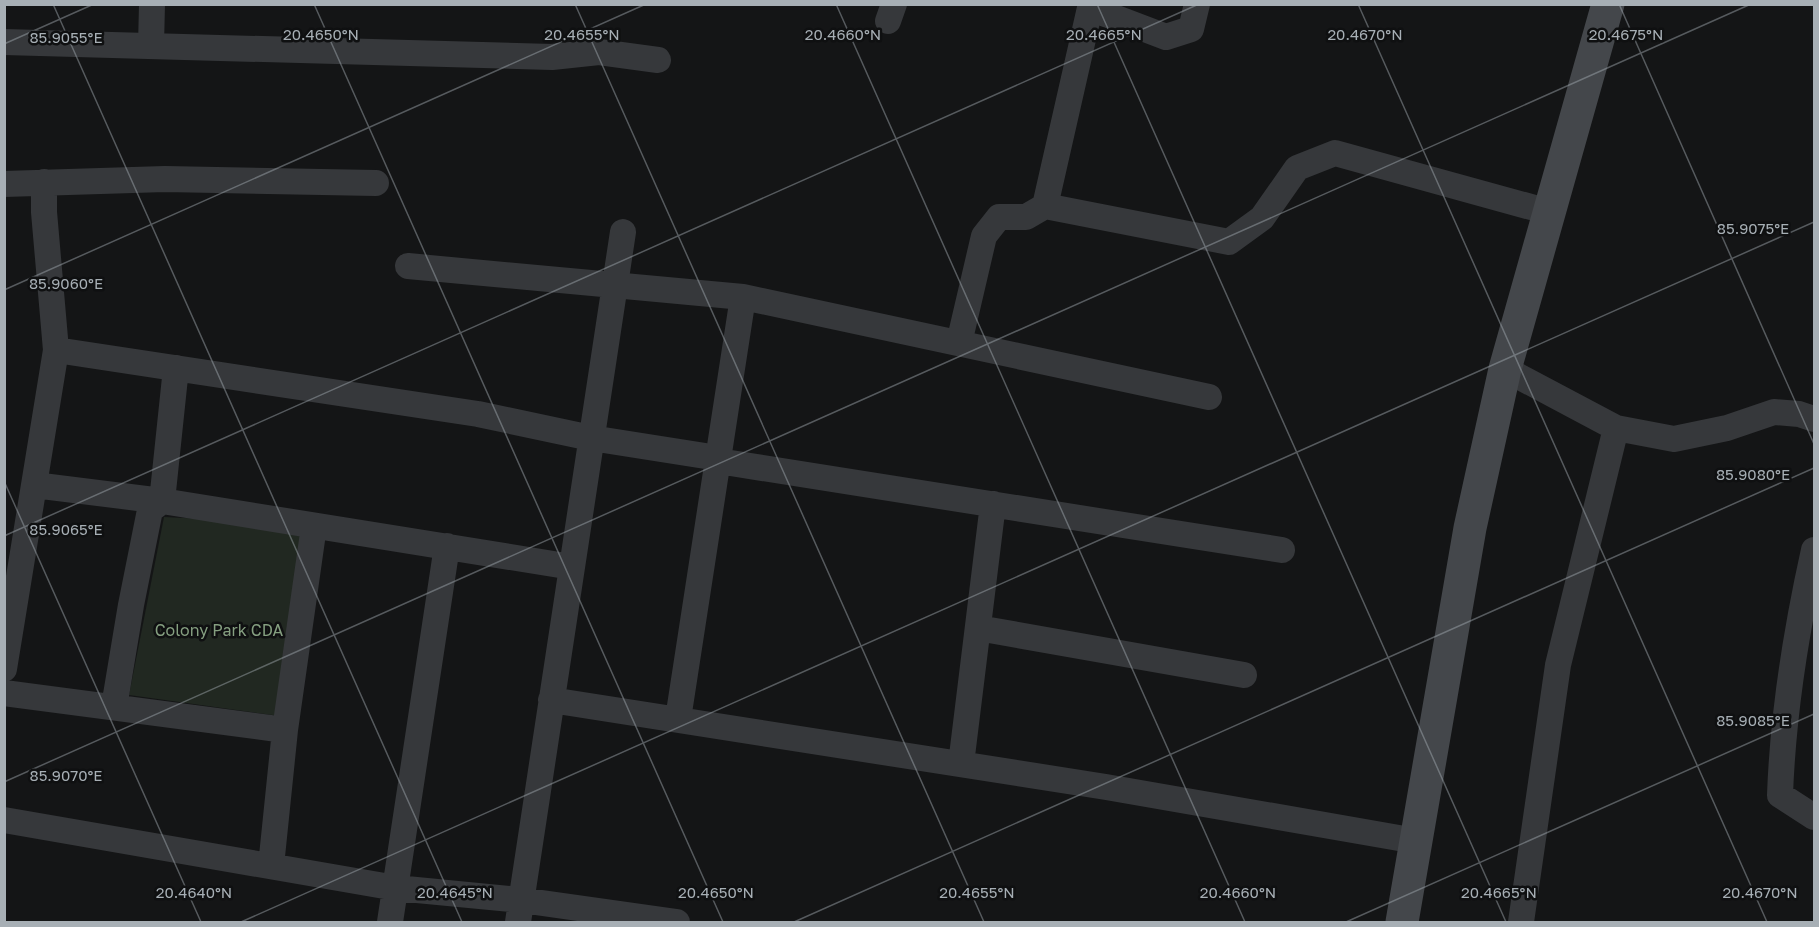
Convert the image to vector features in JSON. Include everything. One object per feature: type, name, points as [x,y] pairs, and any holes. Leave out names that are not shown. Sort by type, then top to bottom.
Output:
[{"type":"street","points":[[151,46],[152,4]]},
{"type":"street","points":[[1045,206],[1084,6],[1166,37],[1191,29],[1197,4]]},
{"type":"street","points":[[1402,922],[1470,528],[1505,369],[1608,4]]},
{"type":"street","points":[[4,42],[552,57],[599,52],[658,60]]},
{"type":"street","points":[[959,343],[984,236],[999,217],[1026,217],[1045,206],[1229,242],[1262,218],[1297,168],[1335,153],[1549,212]]},
{"type":"street","points":[[4,184],[165,179],[376,183]]},
{"type":"street","points":[[4,669],[56,350],[44,212],[44,182]]},
{"type":"street","points":[[519,911],[623,232]]},
{"type":"street","points":[[408,266],[743,297],[1209,397]]},
{"type":"street","points":[[678,719],[743,297]]},
{"type":"street","points":[[56,350],[478,414],[591,438],[718,458],[718,460],[1282,549]]},
{"type":"street","points":[[114,707],[150,510],[162,501],[176,368]]},
{"type":"street","points":[[1505,369],[1616,428],[1674,439],[1727,428],[1774,412],[1799,414],[1815,419]]},
{"type":"street","points":[[1521,922],[1558,665],[1616,428]]},
{"type":"street","points":[[34,485],[162,501],[572,567]]},
{"type":"street","points":[[961,764],[993,504]]},
{"type":"street","points":[[271,866],[285,730],[314,526]]},
{"type":"street","points":[[390,922],[447,546]]},
{"type":"street","points":[[1815,550],[1799,620],[1790,677],[1782,741],[1780,795],[1815,817]]},
{"type":"street","points":[[978,628],[1244,675]]},
{"type":"street","points":[[4,693],[285,730]]},
{"type":"street","points":[[551,700],[1106,787],[1416,841]]},
{"type":"street","points":[[4,820],[519,911],[677,922]]},
{"type":"green space","name":"Colony Park CDA","points":[[164,517],[304,524],[287,717],[129,695]]}]
